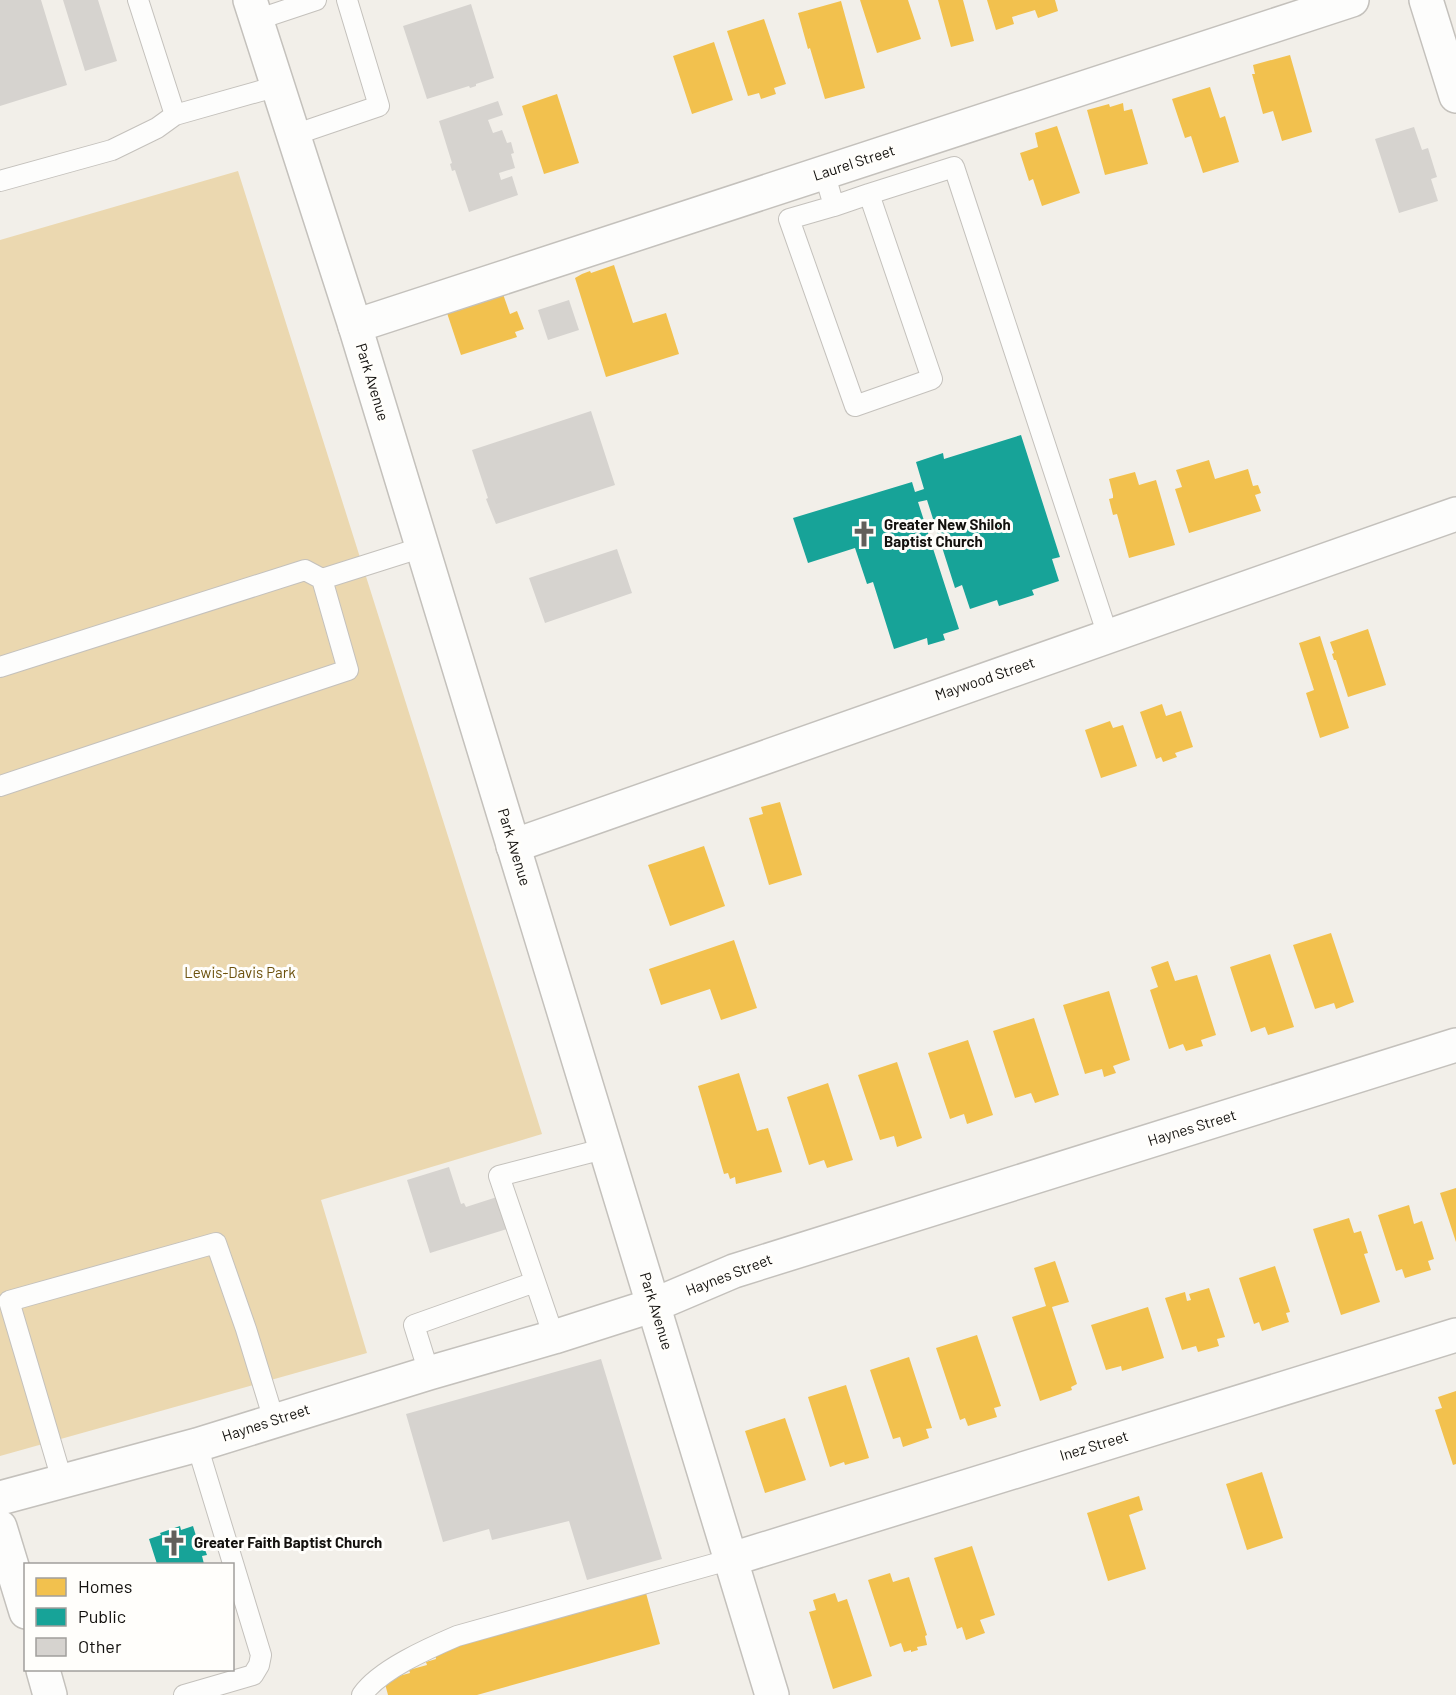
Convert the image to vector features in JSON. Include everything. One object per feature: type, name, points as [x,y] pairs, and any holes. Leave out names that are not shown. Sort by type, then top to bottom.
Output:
[{"type":"street","name":"Laurel Street","points":[[355,326],[1352,0]]},
{"type":"street","points":[[1426,0],[1456,96]]},
{"type":"street","name":"Park Avenue","points":[[253,10],[355,326],[772,1695]]},
{"type":"street","name":"Maywood Street","points":[[513,846],[1456,514]]},
{"type":"street","name":"Haynes Street","points":[[0,1498],[197,1445],[554,1337],[654,1305],[734,1271],[1456,1046]]},
{"type":"street","name":"Inez Street","points":[[732,1559],[1456,1335]]},
{"type":"street","points":[[0,1527],[24,1605]]},
{"type":"street","points":[[43,1671],[50,1695]]},
{"type":"lane","points":[[138,0],[175,115]]},
{"type":"lane","points":[[253,10],[316,0]]},
{"type":"lane","points":[[294,135],[379,106],[347,0]]},
{"type":"lane","points":[[0,181],[112,150],[157,128],[175,115],[278,86]]},
{"type":"lane","points":[[869,194],[932,379],[855,406],[789,219],[954,167],[1108,636]]},
{"type":"lane","points":[[824,172],[834,206]]},
{"type":"lane","points":[[0,667],[305,570],[322,579],[423,547]]},
{"type":"lane","points":[[0,786],[348,670],[322,579]]},
{"type":"lane","points":[[554,1337],[499,1176],[607,1148]]},
{"type":"lane","points":[[62,1480],[9,1301],[216,1243],[274,1420]]},
{"type":"lane","points":[[429,1373],[414,1325],[535,1282]]},
{"type":"lane","points":[[197,1445],[233,1563]]},
{"type":"lane","points":[[362,1695],[369,1685],[423,1650],[457,1636],[732,1559]]},
{"type":"lane","points":[[184,1695],[253,1675],[259,1665],[261,1655],[234,1566]]},
{"type":"green space","name":"Lewis-Davis Park","points":[[238,171],[542,1134],[321,1200],[367,1353],[0,1456],[0,240]]},
{"type":"building: Homes","points":[[860,0],[908,0],[921,39],[877,53]]},
{"type":"building: Homes","points":[[938,0],[963,0],[974,41],[951,47]]},
{"type":"building: Homes","points":[[987,0],[1055,0],[1058,11],[1038,18],[1035,10],[1012,17],[1014,24],[996,30]]},
{"type":"building: Homes","points":[[841,1],[865,88],[825,99],[798,13]]},
{"type":"building: Homes","points":[[764,19],[786,84],[774,88],[776,94],[761,99],[759,93],[748,96],[727,31]]},
{"type":"building: Homes","points":[[714,42],[733,100],[692,114],[673,56]]},
{"type":"building: Homes","points":[[1290,55],[1312,132],[1282,141],[1273,111],[1263,114],[1252,74],[1255,74],[1253,65]]},
{"type":"building: Homes","points":[[1210,87],[1220,118],[1225,116],[1239,162],[1203,173],[1191,136],[1185,138],[1172,99]]},
{"type":"building: Homes","points":[[557,94],[579,163],[544,174],[522,106]]},
{"type":"building: Homes","points":[[1123,103],[1124,111],[1132,109],[1148,164],[1105,175],[1087,110]]},
{"type":"building: Homes","points":[[1057,126],[1080,193],[1042,206],[1033,179],[1029,181],[1020,153],[1038,147],[1035,133]]},
{"type":"building: Homes","points":[[614,265],[633,323],[666,313],[679,354],[606,377],[575,278],[590,271],[591,273]]},
{"type":"building: Homes","points":[[503,294],[510,314],[517,311],[524,329],[515,332],[517,337],[461,355],[447,313]]},
{"type":"building: Homes","points":[[1209,460],[1215,479],[1248,469],[1253,486],[1258,485],[1261,493],[1255,495],[1261,511],[1189,533],[1175,489],[1182,487],[1176,470]]},
{"type":"building: Homes","points":[[1135,472],[1139,485],[1156,480],[1175,545],[1129,558],[1117,514],[1113,515],[1109,499],[1113,498],[1113,495],[1109,479]]},
{"type":"building: Homes","points":[[1368,629],[1386,685],[1348,697],[1332,654],[1334,653],[1330,642]]},
{"type":"building: Homes","points":[[1320,636],[1349,728],[1320,738],[1306,693],[1314,690],[1299,643]]},
{"type":"building: Homes","points":[[1162,704],[1166,716],[1181,711],[1193,747],[1175,753],[1177,757],[1163,762],[1161,757],[1156,759],[1140,712]]},
{"type":"building: Homes","points":[[1110,721],[1113,728],[1123,725],[1137,766],[1101,778],[1085,730]]},
{"type":"building: Homes","points":[[780,802],[802,875],[769,885],[749,818],[763,814],[761,807]]},
{"type":"building: Homes","points":[[704,846],[725,906],[670,926],[648,865]]},
{"type":"building: Homes","points":[[1331,933],[1354,1002],[1336,1009],[1334,1003],[1315,1009],[1293,945]]},
{"type":"building: Homes","points":[[734,940],[757,1008],[721,1020],[710,989],[661,1005],[649,969]]},
{"type":"building: Homes","points":[[1270,954],[1294,1027],[1268,1035],[1265,1027],[1251,1032],[1230,967]]},
{"type":"building: Homes","points":[[1168,961],[1175,981],[1197,975],[1216,1035],[1201,1040],[1203,1046],[1186,1051],[1183,1044],[1169,1049],[1150,990],[1158,987],[1151,967]]},
{"type":"building: Homes","points":[[1109,991],[1130,1060],[1113,1066],[1116,1073],[1104,1077],[1102,1069],[1085,1074],[1063,1005]]},
{"type":"building: Homes","points":[[1034,1018],[1059,1095],[1035,1103],[1031,1093],[1015,1098],[993,1031]]},
{"type":"building: Homes","points":[[968,1040],[993,1115],[967,1124],[964,1114],[950,1119],[928,1053]]},
{"type":"building: Homes","points":[[897,1062],[922,1138],[897,1147],[894,1136],[880,1140],[858,1075]]},
{"type":"building: Homes","points":[[739,1073],[757,1131],[768,1128],[782,1172],[736,1184],[735,1177],[730,1179],[728,1173],[724,1174],[698,1086]]},
{"type":"building: Homes","points":[[828,1083],[853,1160],[827,1168],[824,1160],[809,1165],[787,1097]]},
{"type":"building: Homes","points":[[1456,1188],[1456,1242],[1440,1193]]},
{"type":"building: Homes","points":[[1409,1205],[1414,1224],[1422,1221],[1434,1259],[1428,1261],[1431,1270],[1405,1278],[1402,1269],[1396,1271],[1378,1215]]},
{"type":"building: Homes","points":[[1349,1218],[1354,1233],[1361,1231],[1368,1253],[1364,1254],[1380,1302],[1341,1315],[1313,1229]]},
{"type":"building: Homes","points":[[1055,1261],[1069,1302],[1052,1307],[1077,1384],[1071,1387],[1072,1390],[1040,1401],[1012,1317],[1046,1306],[1034,1268]]},
{"type":"building: Homes","points":[[1275,1266],[1290,1312],[1286,1313],[1289,1322],[1262,1331],[1259,1322],[1254,1324],[1239,1278]]},
{"type":"building: Homes","points":[[1209,1288],[1225,1337],[1217,1339],[1219,1346],[1198,1352],[1196,1346],[1182,1350],[1165,1298],[1185,1292],[1187,1301],[1191,1300],[1189,1294]]},
{"type":"building: Homes","points":[[1148,1307],[1164,1358],[1122,1371],[1121,1366],[1106,1370],[1091,1325]]},
{"type":"building: Homes","points":[[977,1335],[1001,1406],[994,1408],[997,1417],[968,1426],[965,1418],[960,1420],[936,1348]]},
{"type":"building: Homes","points":[[909,1357],[932,1428],[926,1429],[929,1438],[903,1447],[900,1437],[893,1439],[870,1370]]},
{"type":"building: Homes","points":[[846,1385],[869,1458],[830,1467],[808,1397]]},
{"type":"building: Homes","points":[[1456,1391],[1456,1464],[1453,1465],[1435,1410],[1442,1408],[1438,1397]]},
{"type":"building: Homes","points":[[785,1418],[806,1480],[765,1493],[745,1431]]},
{"type":"building: Homes","points":[[1262,1472],[1283,1538],[1247,1550],[1226,1484]]},
{"type":"building: Homes","points":[[1139,1496],[1143,1510],[1129,1515],[1146,1569],[1108,1581],[1087,1513]]},
{"type":"building: Homes","points":[[972,1546],[995,1615],[980,1620],[985,1633],[966,1640],[962,1627],[957,1629],[934,1558]]},
{"type":"building: Homes","points":[[890,1573],[893,1582],[909,1577],[927,1635],[925,1636],[927,1645],[917,1647],[918,1650],[904,1652],[901,1643],[890,1647],[868,1580]]},
{"type":"building: Homes","points":[[646,1593],[660,1644],[477,1695],[388,1695],[384,1680],[410,1673],[409,1670],[427,1665],[426,1662],[436,1659],[435,1652]]},
{"type":"building: Homes","points":[[835,1593],[838,1602],[847,1599],[872,1676],[833,1689],[809,1612],[816,1610],[813,1600]]},
{"type":"building: Public","name":"Greater New Shiloh Baptist Church","points":[[1021,435],[1060,557],[1052,559],[1059,581],[1032,590],[1034,595],[999,606],[997,600],[970,609],[962,585],[955,588],[927,500],[918,502],[959,629],[943,634],[945,640],[928,645],[927,638],[894,649],[873,582],[867,584],[855,548],[808,563],[793,518],[912,482],[915,492],[924,489],[916,462],[943,453],[944,459]]},
{"type":"building: Public","name":"Greater Faith Baptist Church","points":[[180,1526],[181,1530],[193,1526],[200,1549],[204,1547],[207,1555],[202,1556],[204,1563],[157,1563],[149,1539],[161,1535],[160,1533]]},
{"type":"building: Other","points":[[0,0],[41,0],[67,85],[0,106]]},
{"type":"building: Other","points":[[63,0],[98,0],[117,61],[85,71]]},
{"type":"building: Other","points":[[471,4],[494,78],[470,88],[469,86],[427,99],[403,26]]},
{"type":"building: Other","points":[[498,101],[503,115],[488,120],[493,133],[502,130],[507,143],[511,142],[514,153],[511,154],[515,168],[499,173],[501,180],[512,176],[518,195],[469,212],[455,170],[452,171],[450,164],[452,163],[439,121]]},
{"type":"building: Other","points":[[1414,127],[1422,150],[1428,148],[1437,177],[1431,179],[1438,201],[1399,213],[1375,139]]},
{"type":"building: Other","points":[[569,300],[579,330],[548,340],[538,310]]},
{"type":"building: Other","points":[[591,411],[615,485],[496,524],[472,450]]},
{"type":"building: Other","points":[[617,549],[632,593],[545,623],[529,578]]},
{"type":"building: Other","points":[[449,1167],[461,1204],[464,1203],[466,1207],[497,1197],[507,1229],[430,1253],[407,1180]]},
{"type":"building: Other","points":[[601,1359],[662,1559],[587,1580],[569,1521],[492,1540],[489,1529],[443,1542],[406,1414]]},
{"type":"place","name":"Greater New Shiloh Baptist Church","points":[[864,534]]},
{"type":"place","name":"Greater Faith Baptist Church","points":[[174,1543]]}]
